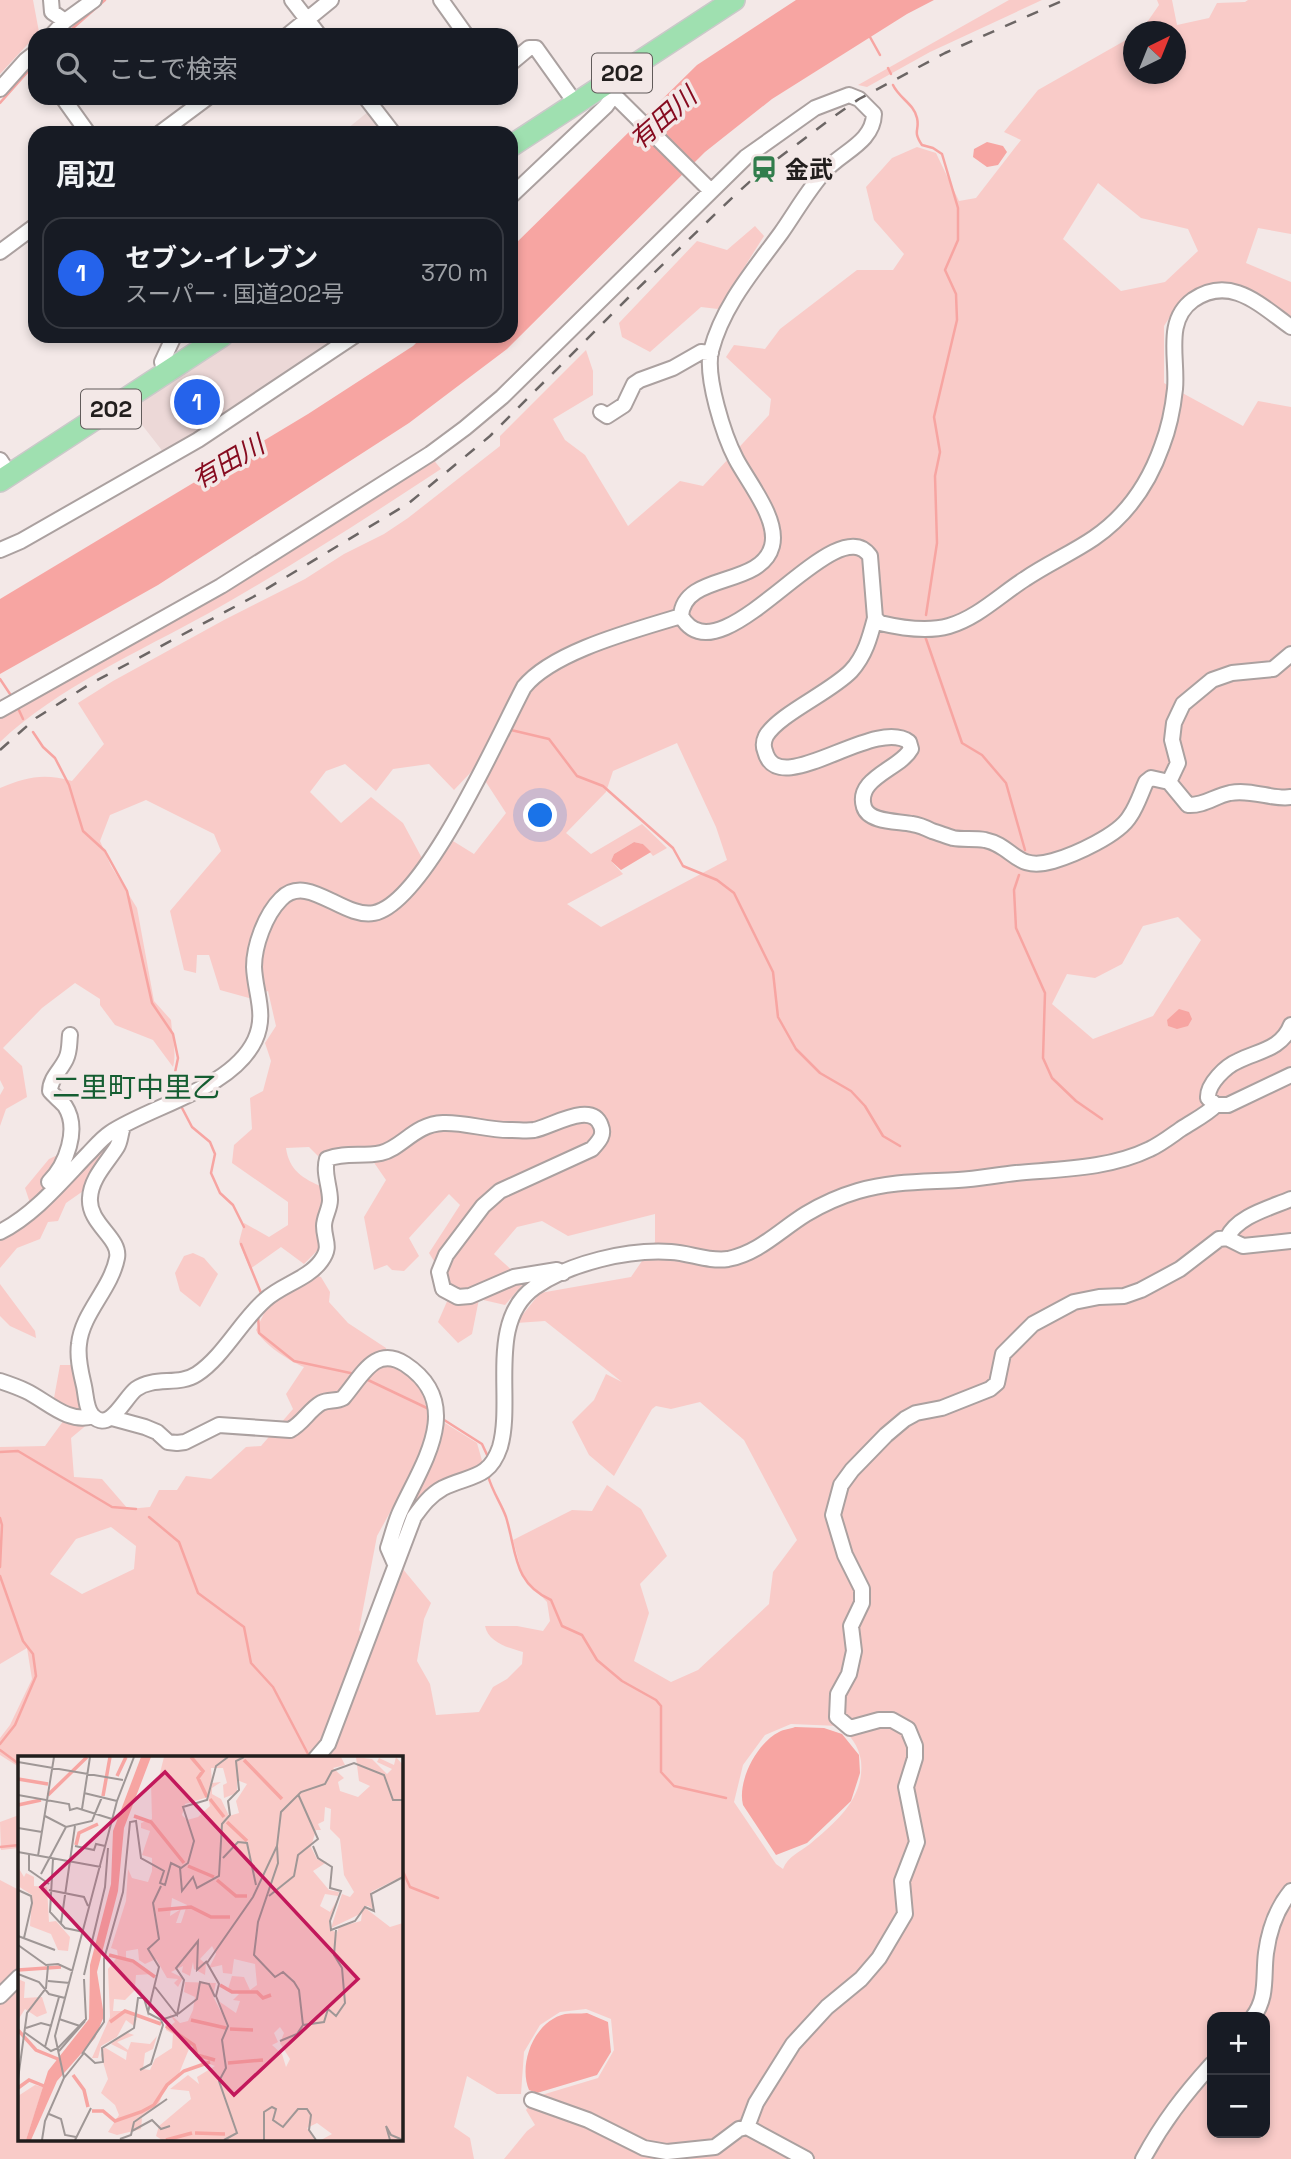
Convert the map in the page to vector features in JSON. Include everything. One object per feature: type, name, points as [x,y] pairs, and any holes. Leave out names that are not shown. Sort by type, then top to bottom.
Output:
[{"type":"highway","name":"202","points":[[518,141],[576,104],[611,89],[734,0]]},
{"type":"highway","name":"202","points":[[4,472],[211,343]]},
{"type":"street","points":[[51,0],[52,12],[65,21]]},
{"type":"street","points":[[58,28],[94,0]]},
{"type":"street","points":[[292,0],[314,28]]},
{"type":"street","points":[[295,28],[331,0]]},
{"type":"street","points":[[441,0],[461,28]]},
{"type":"street","points":[[518,57],[529,48],[536,48],[576,104]]},
{"type":"street","points":[[0,89],[28,59]]},
{"type":"street","points":[[611,89],[710,190]]},
{"type":"street","points":[[518,189],[606,106],[611,89]]},
{"type":"street","points":[[0,710],[221,586],[430,454],[502,397],[746,157],[815,108],[849,95],[859,99],[874,114],[874,124],[860,144],[824,172],[748,274],[732,301],[710,353],[710,378],[715,397],[734,456],[772,523],[772,547],[762,562],[742,574],[696,590],[686,599],[681,607],[681,616],[690,628],[714,632],[752,612],[798,575],[842,547],[851,545],[867,550],[870,556],[875,618],[861,658],[850,672],[777,724],[765,737],[765,755],[772,764],[783,769],[800,767],[852,746],[892,736],[902,737],[909,742],[911,749],[906,757],[872,779],[864,795],[863,806],[867,813],[875,818],[914,824],[954,838],[985,840],[1001,845],[1021,862],[1033,863],[1052,862],[1114,834],[1130,818],[1146,782],[1151,778],[1170,782],[1188,805],[1199,806],[1227,793],[1251,791],[1291,797]]},
{"type":"street","points":[[68,105],[83,126]]},
{"type":"street","points":[[169,126],[198,105]]},
{"type":"street","points":[[371,105],[388,126]]},
{"type":"street","points":[[0,252],[28,231]]},
{"type":"street","points":[[875,618],[880,623],[891,626],[929,629],[946,627],[968,619],[1027,577],[1093,539],[1116,520],[1135,499],[1161,449],[1169,424],[1175,388],[1176,322],[1192,300],[1208,292],[1228,289],[1239,291],[1291,327]]},
{"type":"street","points":[[166,373],[162,362],[171,343]]},
{"type":"street","points":[[0,550],[44,528],[198,440],[344,343]]},
{"type":"street","points":[[601,412],[607,416],[624,405],[634,384],[640,380],[673,368],[701,352],[710,353]]},
{"type":"street","points":[[0,1232],[42,1200],[107,1135],[197,1092],[220,1077],[242,1057],[254,1042],[261,1024],[261,1004],[254,969],[255,952],[266,922],[278,901],[288,892],[308,891],[356,912],[371,914],[384,911],[410,886],[443,841],[470,796],[524,687],[532,677],[550,663],[582,649],[681,616]]},
{"type":"street","points":[[1170,782],[1178,764],[1172,740],[1174,723],[1183,704],[1212,680],[1232,673],[1273,669],[1291,654]]},
{"type":"street","points":[[1216,1105],[1208,1098],[1212,1084],[1235,1062],[1270,1050],[1289,1032],[1291,1025]]},
{"type":"street","points":[[42,1200],[44,1187],[58,1173],[64,1162],[70,1136],[71,1119],[64,1105],[50,1091],[53,1079],[69,1050],[70,1035]]},
{"type":"street","points":[[318,1756],[328,1744],[414,1517],[428,1499],[443,1488],[480,1476],[492,1465],[500,1447],[503,1426],[503,1386],[512,1317],[520,1301],[535,1288],[590,1263],[634,1252],[672,1252],[712,1259],[743,1255],[764,1244],[806,1214],[834,1200],[889,1184],[962,1180],[1112,1163],[1152,1149],[1216,1105],[1228,1105],[1291,1075]]},
{"type":"street","points":[[112,1418],[134,1390],[143,1385],[183,1380],[196,1375],[209,1364],[266,1298],[313,1270],[321,1261],[328,1247],[324,1225],[330,1202],[325,1167],[327,1159],[336,1155],[382,1153],[424,1126],[443,1123],[534,1130],[585,1114],[594,1116],[601,1123],[601,1139],[592,1149],[500,1191],[483,1206],[446,1255],[439,1272],[443,1289],[458,1297],[470,1296],[514,1278],[557,1270],[563,1273]]},
{"type":"street","points":[[123,1127],[117,1147],[95,1179],[89,1200],[94,1216],[113,1240],[118,1254],[114,1270],[82,1329],[78,1345],[89,1410],[93,1416],[145,1427],[157,1432],[168,1442],[177,1443],[219,1425],[290,1430],[298,1426],[319,1404],[343,1398],[381,1357],[395,1357],[420,1374],[428,1385],[436,1411],[434,1441],[424,1468],[399,1514],[388,1548],[395,1563]]},
{"type":"street","points":[[1227,1238],[1231,1229],[1242,1220],[1291,1199]]},
{"type":"street","points":[[747,2127],[756,2103],[793,2044],[827,2007],[862,1979],[905,1914],[902,1881],[917,1842],[906,1787],[915,1758],[915,1746],[908,1729],[892,1720],[879,1720],[850,1728],[837,1717],[838,1694],[849,1674],[854,1651],[851,1626],[862,1603],[862,1589],[845,1555],[833,1515],[841,1485],[852,1470],[905,1419],[990,1389],[997,1383],[1003,1354],[1033,1324],[1074,1302],[1124,1296],[1141,1290],[1180,1269],[1219,1239],[1227,1238],[1243,1246],[1291,1241]]},
{"type":"street","points":[[0,1381],[25,1390],[67,1415],[86,1419],[93,1416]]},
{"type":"street","points":[[1256,2012],[1265,1993],[1266,1952],[1276,1914],[1291,1891]]},
{"type":"street","points":[[0,1996],[18,1978]]},
{"type":"street","points":[[1143,2159],[1160,2126],[1207,2070]]},
{"type":"street","points":[[532,2101],[588,2120],[644,2148],[667,2152],[715,2147],[739,2129],[747,2127],[806,2159]]},
{"type":"shaded area","points":[[0,0],[33,0],[38,28],[28,28],[28,44],[0,74]]},
{"type":"shaded area","points":[[1009,0],[1042,0],[930,52],[867,87],[858,85]]},
{"type":"shaded area","points":[[1157,0],[1172,0],[1176,21],[1148,21],[1159,5]]},
{"type":"shaded area","points":[[1291,0],[1291,234],[1258,228],[1246,263],[1291,282],[1291,320],[1206,287],[1182,298],[1164,326],[1164,383],[1243,426],[1258,401],[1291,407],[1291,2159],[504,2159],[535,2125],[526,2110],[535,2097],[598,2078],[614,2050],[611,2019],[586,2009],[560,2012],[540,2025],[524,2052],[521,2094],[497,2094],[467,2076],[454,2127],[470,2138],[474,2159],[0,2159],[0,1880],[18,1889],[18,2142],[402,2142],[402,1756],[18,1756],[18,1766],[0,1755],[0,1738],[10,1725],[32,1679],[27,1648],[0,1664],[0,1447],[45,1446],[64,1420],[54,1398],[60,1365],[71,1365],[89,1423],[71,1438],[74,1477],[102,1479],[128,1509],[150,1507],[159,1490],[177,1490],[186,1476],[211,1479],[246,1447],[261,1446],[293,1409],[286,1394],[304,1367],[277,1352],[256,1330],[269,1303],[313,1275],[321,1277],[330,1292],[329,1302],[348,1323],[386,1348],[388,1361],[419,1380],[432,1415],[477,1443],[483,1464],[468,1474],[435,1484],[412,1508],[399,1496],[377,1536],[359,1630],[373,1647],[402,1568],[431,1603],[424,1619],[417,1661],[430,1684],[436,1715],[479,1712],[493,1687],[507,1679],[522,1664],[523,1652],[494,1640],[485,1626],[517,1626],[543,1631],[550,1621],[547,1602],[523,1577],[513,1540],[572,1510],[592,1511],[607,1485],[641,1509],[667,1556],[640,1584],[649,1613],[634,1661],[671,1682],[698,1670],[769,1604],[773,1572],[797,1540],[744,1440],[700,1402],[671,1409],[656,1406],[652,1409],[614,1476],[589,1455],[572,1422],[594,1400],[606,1374],[622,1382],[545,1321],[516,1323],[540,1293],[631,1277],[655,1242],[655,1214],[568,1236],[542,1221],[517,1227],[494,1254],[525,1282],[505,1305],[479,1299],[472,1334],[458,1343],[438,1322],[452,1290],[429,1253],[460,1205],[449,1194],[409,1238],[419,1256],[404,1271],[392,1270],[387,1265],[374,1270],[364,1217],[386,1180],[366,1151],[329,1150],[318,1156],[309,1147],[286,1148],[290,1162],[298,1173],[323,1187],[319,1226],[323,1245],[304,1264],[281,1247],[250,1269],[239,1242],[244,1223],[269,1237],[288,1225],[288,1202],[232,1163],[234,1145],[252,1129],[250,1098],[263,1091],[271,1061],[265,1043],[276,1026],[268,991],[249,998],[220,990],[209,955],[197,955],[196,973],[184,970],[170,911],[221,851],[214,834],[146,800],[110,815],[100,841],[111,866],[137,908],[154,1001],[171,1020],[173,1067],[153,1040],[115,1025],[100,1005],[100,999],[75,983],[42,1008],[3,1048],[22,1066],[27,1097],[6,1109],[0,1126],[0,1095],[4,1088],[0,1080],[0,788],[35,777],[72,781],[104,744],[78,703],[224,620],[305,579],[408,518],[500,446],[500,436],[586,350],[593,371],[593,395],[553,419],[565,440],[585,455],[628,526],[680,481],[703,486],[769,415],[771,399],[726,357],[734,345],[765,349],[780,329],[857,270],[893,270],[904,254],[874,220],[866,187],[892,158],[917,147],[936,153],[959,201],[976,198],[1021,140],[1004,132],[1038,90],[1123,42],[1123,84],[1186,84],[1186,23],[1209,18],[1217,3]],"holes":[[[1098,183],[1141,218],[1188,229],[1198,251],[1165,282],[1121,291],[1063,239]],[[677,743],[716,827],[727,860],[601,927],[567,904],[623,874],[611,861],[614,854],[634,842],[643,844],[653,856],[667,848],[642,824],[591,854],[566,833],[606,792],[613,771]],[[345,764],[376,791],[393,769],[429,764],[454,790],[473,770],[482,776],[506,813],[474,854],[453,841],[423,860],[403,823],[371,797],[341,823],[310,792],[326,771]],[[1178,917],[1201,940],[1153,1016],[1093,1039],[1052,1004],[1067,974],[1095,978],[1122,964],[1143,926]],[[111,1527],[136,1546],[134,1569],[82,1594],[50,1574],[76,1539]],[[791,1724],[838,1726],[850,1736],[856,1746],[861,1761],[861,1774],[853,1798],[839,1818],[791,1857],[783,1869],[776,1864],[734,1802],[743,1765],[765,1735]]]},
{"type":"shaded area","points":[[369,111],[381,126],[351,126]]},
{"type":"shaded area","points":[[755,226],[764,236],[718,309],[701,307],[650,352],[622,337],[619,323],[697,241],[727,250]]},
{"type":"shaded area","points":[[225,343],[334,343],[164,453],[128,407]]},
{"type":"shaded area","points":[[432,458],[441,469],[268,579],[73,687],[0,742],[0,719],[15,707]]},
{"type":"shaded area","points":[[111,1137],[116,1143],[86,1189],[66,1203],[58,1221],[48,1222],[40,1239],[17,1248],[0,1268],[0,1232],[31,1206],[25,1188],[49,1159],[62,1153],[66,1178]]},
{"type":"shaded area","points":[[193,1253],[204,1258],[218,1274],[200,1307],[180,1291],[175,1273],[184,1256]]},
{"type":"shaded area","points":[[0,1284],[35,1331],[36,1338],[10,1326],[0,1316]]},
{"type":"shaded area","points":[[18,1815],[18,1848],[1,1850],[0,1822]]},
{"type":"water","name":"有田川","points":[[796,0],[934,0],[907,14],[772,99],[705,152],[518,338],[518,241],[697,65]]},
{"type":"water","points":[[987,142],[1003,146],[1007,152],[998,165],[987,167],[973,157],[974,149]]},
{"type":"water","points":[[416,343],[513,343],[409,423],[158,585],[0,674],[0,599],[308,414]]},
{"type":"water","points":[[634,842],[643,844],[651,852],[621,870],[611,861],[614,854]]},
{"type":"water","points":[[1179,1009],[1189,1012],[1192,1019],[1188,1026],[1177,1029],[1168,1026],[1167,1020]]},
{"type":"water","points":[[795,1727],[824,1728],[842,1734],[859,1755],[860,1773],[851,1801],[807,1843],[776,1855],[743,1805],[743,1785],[750,1764],[763,1745],[779,1732]]},
{"type":"water","points":[[587,2013],[608,2022],[611,2052],[597,2075],[537,2093],[529,2090],[526,2080],[527,2056],[537,2034],[554,2018],[565,2014]]},
{"type":"waterway","points":[[73,28],[105,0]]},
{"type":"waterway","points":[[870,37],[880,55]]},
{"type":"waterway","points":[[888,68],[891,74]]},
{"type":"waterway","points":[[0,103],[28,71]]},
{"type":"waterway","points":[[893,85],[915,113],[918,122],[917,136],[922,145],[942,154],[958,208],[958,240],[945,270],[956,294],[957,320],[934,417],[940,452],[935,476],[937,543],[926,615]]},
{"type":"waterway","points":[[925,636],[962,743],[982,755],[1006,783],[1025,850]]},
{"type":"waterway","points":[[0,679],[12,697]]},
{"type":"waterway","points":[[18,708],[23,719]]},
{"type":"waterway","points":[[511,730],[549,739],[577,776],[603,786],[673,848],[683,866],[717,880],[734,893],[773,972],[778,1017],[796,1049],[820,1073],[851,1091],[865,1106],[883,1136],[900,1146]]},
{"type":"waterway","points":[[33,732],[55,758],[69,785],[83,831],[105,851],[127,891],[152,1003],[173,1034],[178,1058],[172,1087],[173,1096]]},
{"type":"waterway","points":[[1019,875],[1014,890],[1016,928],[1045,993],[1043,1058],[1052,1078],[1076,1101],[1102,1119]]},
{"type":"waterway","points":[[181,1106],[192,1127],[210,1142],[215,1154],[211,1173],[220,1193],[233,1205],[244,1227]]},
{"type":"waterway","points":[[241,1244],[261,1293]]},
{"type":"waterway","points":[[258,1314],[259,1333],[294,1361],[355,1374]]},
{"type":"waterway","points":[[368,1380],[429,1409]]},
{"type":"waterway","points":[[441,1418],[482,1444],[488,1457]]},
{"type":"waterway","points":[[0,1452],[18,1451],[112,1507],[136,1509]]},
{"type":"waterway","points":[[488,1476],[506,1517],[518,1566],[529,1585],[551,1600],[562,1626],[582,1635],[597,1660],[622,1681],[656,1700],[661,1706],[661,1772],[674,1786],[726,1798]]},
{"type":"waterway","points":[[149,1517],[179,1542],[198,1593],[244,1627],[251,1663],[273,1687],[308,1754]]},
{"type":"waterway","points":[[0,1518],[0,1567]]},
{"type":"waterway","points":[[0,1576],[23,1641],[33,1654],[36,1676],[15,1725],[0,1744]]},
{"type":"waterway","points":[[0,1750],[18,1763]]},
{"type":"waterway","points":[[0,1847],[18,1845]]},
{"type":"waterway","points":[[402,1869],[410,1887],[438,1898]]},
{"type":"railway","points":[[0,750],[36,718],[90,684],[253,597],[409,503],[490,436],[735,195],[764,169],[836,115],[859,99],[945,53],[1064,0]]},
{"type":"place","name":"金武","points":[[764,169]]},
{"type":"place","name":"セブン-イレブン","points":[[197,402]]},
{"type":"district","name":"二里町中里乙","points":[[136,1087]]}]
